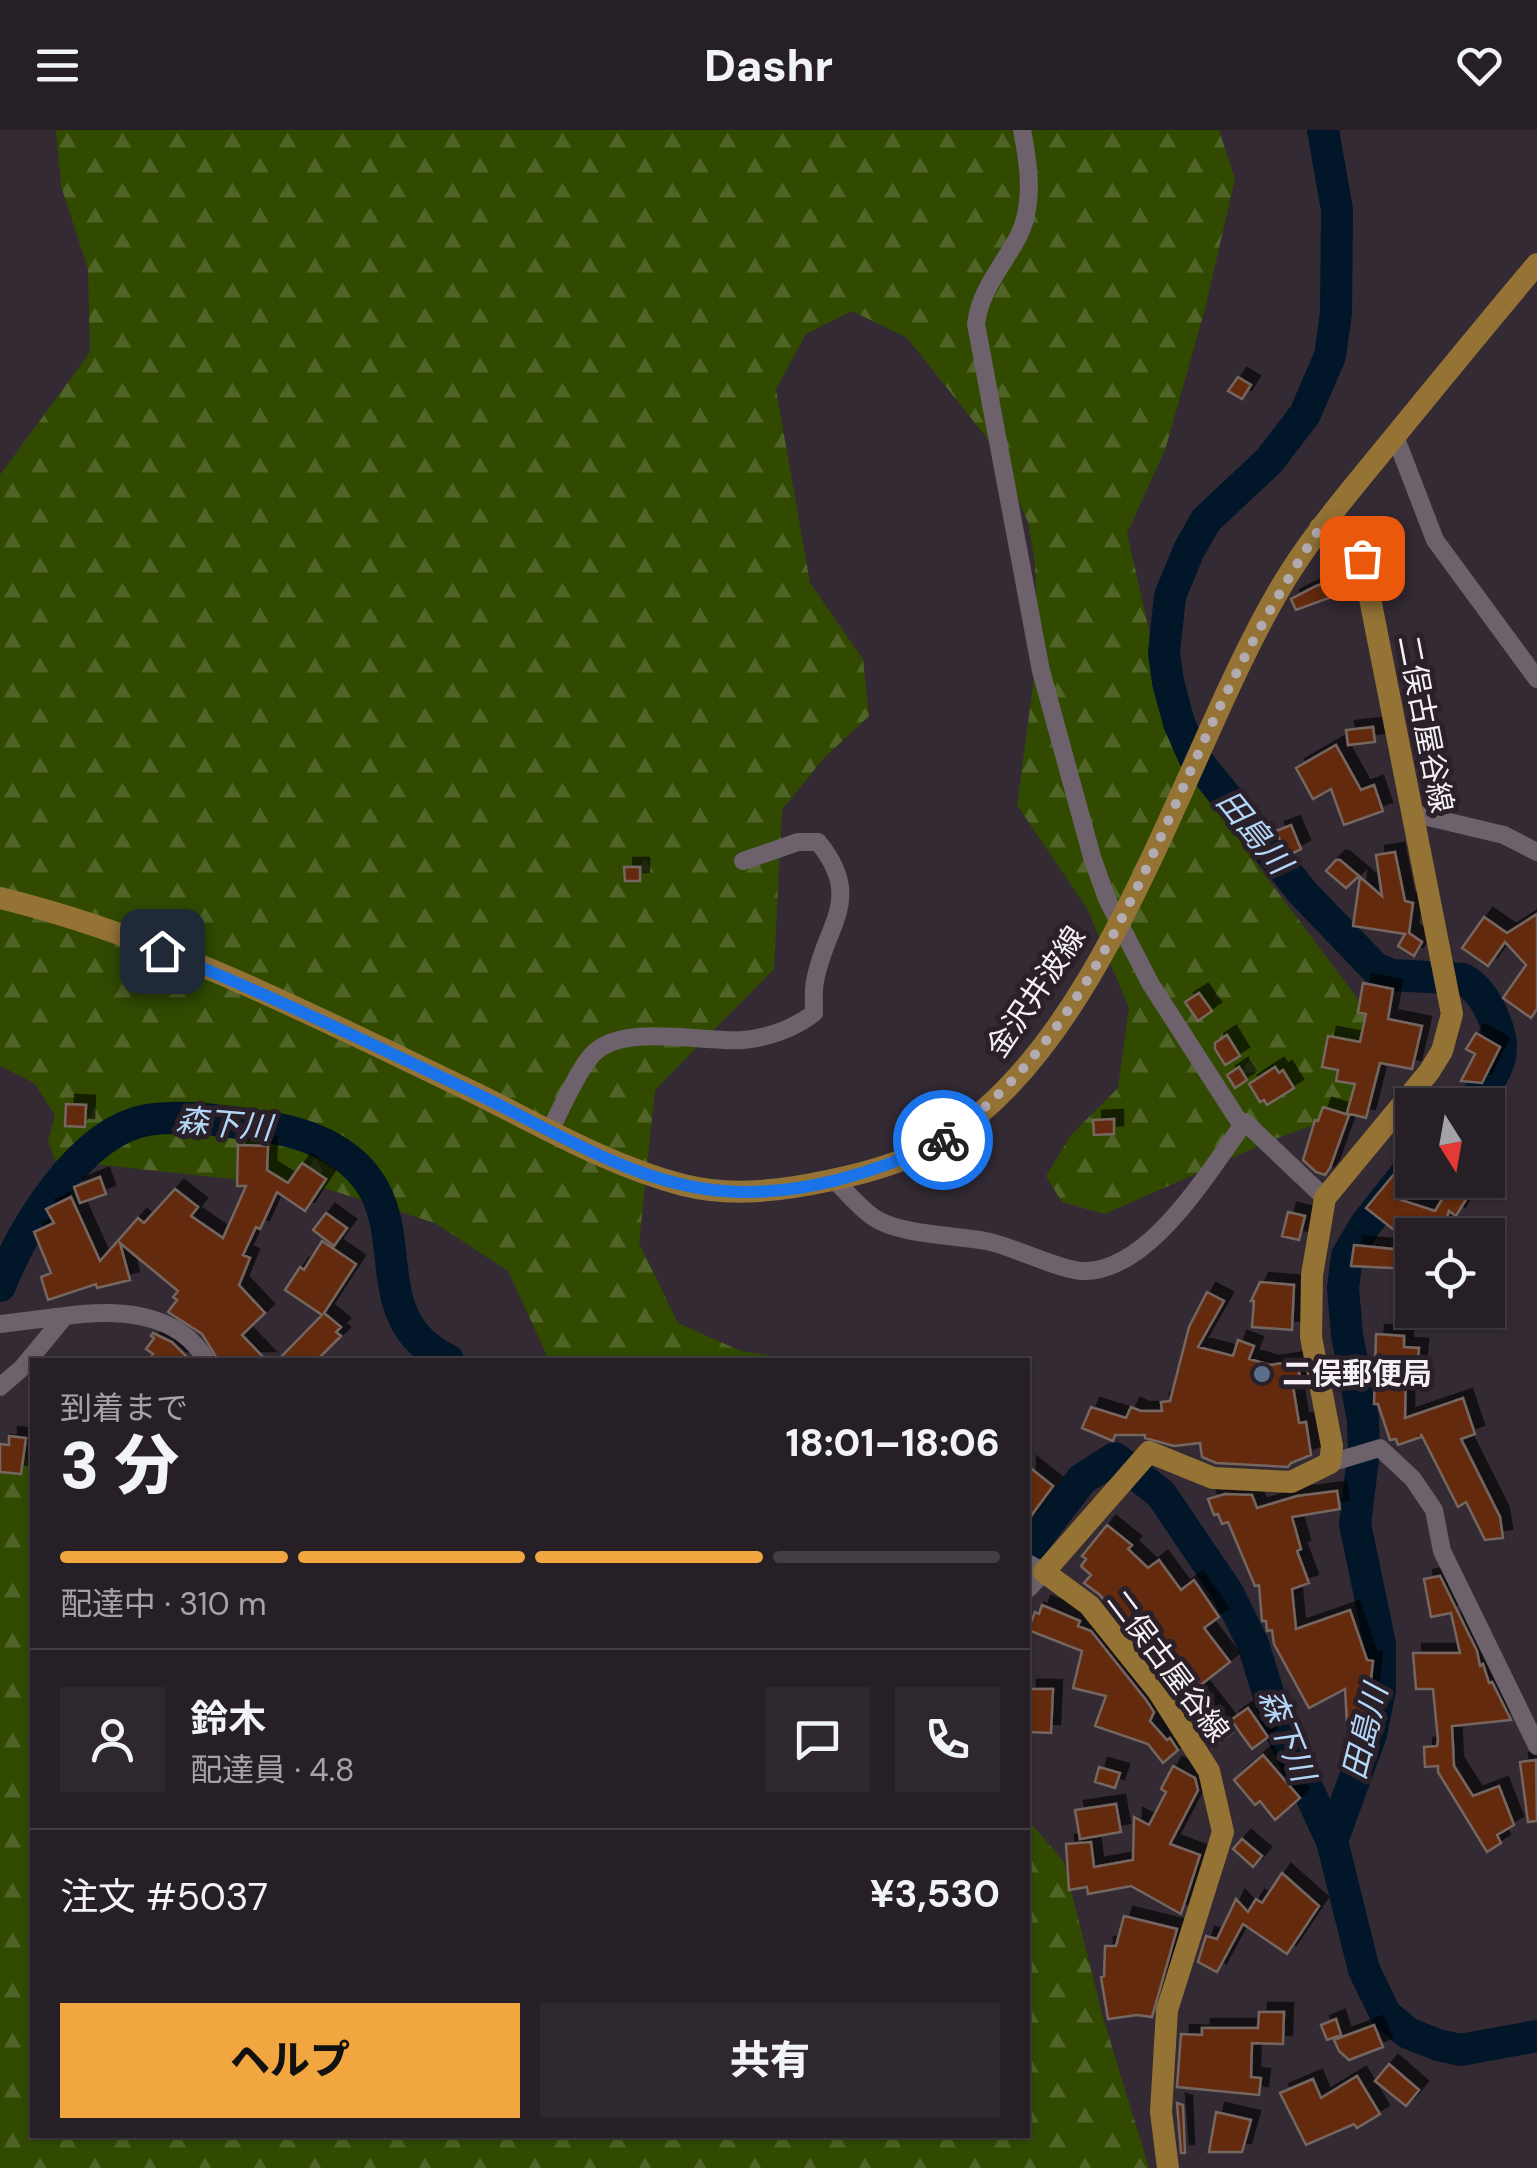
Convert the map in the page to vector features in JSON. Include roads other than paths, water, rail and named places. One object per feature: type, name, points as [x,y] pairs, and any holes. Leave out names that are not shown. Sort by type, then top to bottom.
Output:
[{"type":"main road","name":"金沢井波線","points":[[0,898],[105,927],[186,961],[337,1027],[624,1165],[688,1187],[773,1192],[893,1163],[945,1140],[996,1098],[1056,1027],[1120,920],[1278,592],[1320,528],[1537,264]]},
{"type":"main road","name":"二俣古屋谷線","points":[[1320,528],[1362,558],[1452,1014],[1442,1050],[1429,1072],[1325,1198]]},
{"type":"main road","points":[[1325,1198],[1312,1274],[1311,1337],[1336,1460]]},
{"type":"main road","name":"二俣古屋谷線","points":[[1168,2168],[1161,2112],[1167,2010],[1223,1832],[1209,1771],[1158,1692],[1089,1606],[1032,1572],[1114,1494],[1149,1452],[1213,1478],[1291,1482],[1336,1460]]},
{"type":"street","points":[[1022,130],[1030,168],[1028,202],[1020,234],[978,302],[976,324],[1042,671],[1106,898],[1150,982],[1242,1126]]},
{"type":"street","points":[[1395,436],[1435,540],[1537,679]]},
{"type":"street","points":[[1412,812],[1504,835],[1537,852]]},
{"type":"street","points":[[550,1130],[593,1053],[614,1043],[656,1035],[744,1040],[797,1026],[814,1013],[815,981],[841,908],[840,887],[829,856],[818,842],[798,842],[742,861]]},
{"type":"street","points":[[834,1180],[875,1218],[896,1226],[990,1242],[1081,1271],[1120,1262],[1142,1249],[1176,1216],[1245,1122],[1325,1198]]},
{"type":"street","points":[[0,1324],[101,1311],[144,1316],[184,1335],[205,1358]]},
{"type":"street","points":[[0,1387],[66,1316]]},
{"type":"street","points":[[1336,1460],[1380,1448],[1414,1479],[1434,1510],[1442,1551],[1537,1746]]},
{"type":"waterway","name":"田島川","points":[[1323,130],[1337,210],[1336,313],[1330,356],[1305,414],[1269,461],[1206,520],[1189,550],[1170,596],[1164,653],[1168,682],[1179,723],[1194,757],[1303,893],[1375,968],[1392,975],[1463,979],[1481,995],[1496,1024],[1501,1049],[1495,1071],[1482,1088]]},
{"type":"waterway","name":"森下川","points":[[0,1286],[23,1237],[57,1186],[99,1143],[122,1128],[147,1120],[174,1118],[270,1127],[331,1148],[368,1180],[387,1227],[393,1277],[407,1323],[423,1343],[445,1358]]},
{"type":"waterway","name":"田島川","points":[[1332,1841],[1371,1734],[1380,1690],[1380,1644],[1355,1524],[1364,1451],[1363,1420],[1347,1335],[1343,1288],[1347,1256],[1395,1187]]},
{"type":"waterway","name":"森下川","points":[[1030,1547],[1082,1479],[1115,1458],[1161,1494],[1228,1593],[1253,1644],[1278,1725],[1332,1841],[1364,1970],[1386,2015],[1408,2033],[1460,2050],[1537,2036]]},
{"type":"place","name":"二俣郵便局","points":[[1262,1374]]}]
